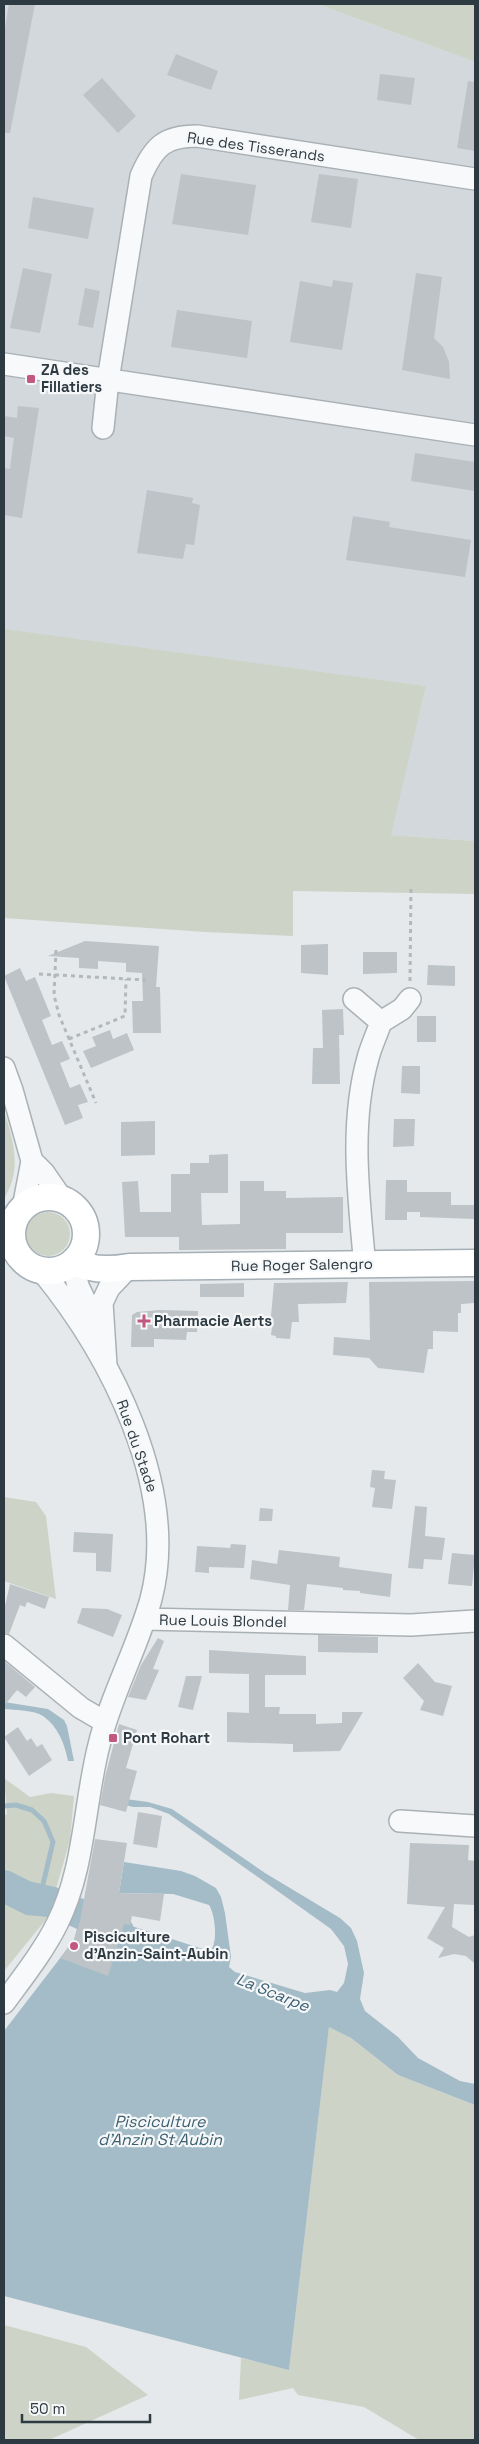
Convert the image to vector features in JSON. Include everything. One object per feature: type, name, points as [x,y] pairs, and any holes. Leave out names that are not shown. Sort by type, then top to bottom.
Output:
[{"type":"main road","points":[[86,1228],[84,1246],[73,1262],[58,1270],[22,1262],[12,1241],[13,1220],[41,1197],[62,1199],[80,1213],[86,1228],[109,1254],[129,1267]]},
{"type":"main road","name":"Rue Roger Salengro","points":[[73,1262],[83,1267],[115,1269],[129,1267],[475,1263]]},
{"type":"street","name":"Rue des Tisserands","points":[[103,428],[108,380],[141,176],[148,160],[158,147],[178,136],[197,136],[475,179]]},
{"type":"street","points":[[4,364],[475,435]]},
{"type":"street","points":[[367,1264],[364,1256],[359,1204],[356,1143],[360,1099],[368,1058],[381,1022],[402,1008],[410,999]]},
{"type":"street","points":[[354,1000],[381,1022]]},
{"type":"street","points":[[4,1068],[32,1161],[44,1173],[62,1199]]},
{"type":"street","points":[[13,1220],[32,1161]]},
{"type":"street","name":"Rue du Stade","points":[[22,1262],[57,1290],[106,1365],[116,1385],[149,1472],[156,1503],[158,1528],[156,1572],[144,1619]]},
{"type":"street","name":"Rue du Stade","points":[[73,1262],[78,1286],[105,1341]]},
{"type":"street","name":"Rue du Stade","points":[[106,1365],[102,1303],[104,1294],[129,1267]]},
{"type":"street","name":"Rue Louis Blondel","points":[[4,2003],[39,1956],[64,1907],[79,1851],[91,1776],[105,1722],[112,1697],[144,1619],[411,1625],[475,1621]]},
{"type":"street","points":[[4,1645],[81,1708],[105,1722]]},
{"type":"street","points":[[400,1821],[465,1826]]},
{"type":"path","points":[[410,885],[410,999]]},
{"type":"path","points":[[56,950],[54,995],[59,1015],[96,1103]]},
{"type":"path","points":[[39,974],[146,980]]},
{"type":"path","points":[[69,1039],[125,1016],[126,978]]},
{"type":"shaded area","points":[[4,4],[317,4],[475,62],[475,841],[390,835],[426,686],[4,630]]},
{"type":"shaded area","points":[[317,4],[475,4],[475,62]]},
{"type":"shaded area","points":[[4,629],[426,686],[391,835],[475,841],[475,894],[293,891],[293,936],[4,918]]},
{"type":"shaded area","points":[[4,1111],[11,1134],[15,1167],[10,1188],[4,1199]]},
{"type":"shaded area","points":[[44,1212],[52,1212],[64,1218],[70,1234],[64,1250],[52,1256],[44,1256],[32,1250],[26,1238],[26,1230],[32,1218]]},
{"type":"shaded area","points":[[4,1497],[36,1502],[46,1516],[56,1599],[4,1581]]},
{"type":"shaded area","points":[[4,1778],[30,1797],[51,1793],[74,1796],[70,1840],[48,1917],[4,1971],[4,1815],[7,1814]]},
{"type":"shaded area","points":[[329,2026],[351,2038],[398,2075],[475,2105],[475,2440],[419,2440],[364,2407],[298,2395],[293,2388],[239,2400],[241,2358],[289,2369]]},
{"type":"shaded area","points":[[4,2325],[86,2347],[148,2395],[49,2440],[4,2440]]},
{"type":"water","points":[[4,1702],[48,1709],[64,1720],[74,1761],[68,1761],[60,1736],[48,1720],[35,1713],[4,1709]]},
{"type":"water","name":"Pisciculture d’Anzin St Aubin","points":[[118,1798],[148,1802],[172,1809],[265,1873],[340,1918],[351,1928],[357,1941],[364,1973],[360,1999],[365,2011],[398,2037],[418,2058],[460,2081],[475,2084],[475,2105],[398,2075],[351,2038],[329,2027],[289,2370],[4,2296],[4,2031],[74,1940],[82,1910],[206,1950],[211,1950],[213,1946],[215,1928],[209,1905],[173,1894],[119,1893],[124,1862],[181,1871],[195,1876],[216,1888],[221,1897],[225,1913],[231,1957],[229,1967],[235,1972],[305,1993],[330,1990],[337,1992],[344,1983],[348,1964],[344,1946],[331,1929],[169,1814],[150,1807],[133,1807],[122,1804]]},
{"type":"water","points":[[4,1878],[31,1890],[50,1894],[55,1889],[48,1917],[26,1915],[4,1904]]},
{"type":"building","points":[[9,4],[35,4],[10,133],[4,133],[4,34]]},
{"type":"building","points":[[176,54],[218,71],[211,90],[167,75]]},
{"type":"building","points":[[380,74],[415,78],[411,105],[377,100]]},
{"type":"building","points":[[102,78],[136,116],[118,133],[83,95]]},
{"type":"building","points":[[468,81],[475,82],[475,151],[457,148]]},
{"type":"building","points":[[181,174],[256,185],[248,235],[172,224]]},
{"type":"building","points":[[319,174],[358,179],[351,228],[311,222]]},
{"type":"building","points":[[33,197],[94,208],[88,239],[28,228]]},
{"type":"building","points":[[23,268],[52,274],[40,333],[10,328]]},
{"type":"building","points":[[416,273],[442,277],[434,338],[443,347],[449,362],[450,379],[402,370]]},
{"type":"building","points":[[333,280],[353,283],[342,350],[290,342],[300,281],[332,287]]},
{"type":"building","points":[[85,288],[100,291],[93,328],[78,325]]},
{"type":"building","points":[[177,310],[252,321],[247,358],[171,347]]},
{"type":"building","points":[[18,406],[39,408],[22,518],[4,515],[4,468],[10,469],[14,438],[4,436],[4,416],[17,418]]},
{"type":"building","points":[[415,453],[475,462],[475,491],[411,481]]},
{"type":"building","points":[[147,490],[193,498],[192,503],[200,505],[194,545],[186,544],[183,559],[137,553]]},
{"type":"building","points":[[353,516],[390,522],[389,527],[471,540],[465,577],[346,560]]},
{"type":"building","points":[[85,941],[159,946],[156,987],[160,987],[161,1033],[133,1033],[132,1001],[143,1001],[142,973],[126,972],[126,963],[98,961],[98,969],[79,968],[79,958],[48,956]]},
{"type":"building","points":[[328,944],[328,975],[301,973],[301,945]]},
{"type":"building","points":[[363,952],[397,952],[397,973],[363,974]]},
{"type":"building","points":[[428,965],[455,966],[455,986],[427,985]]},
{"type":"building","points":[[20,968],[26,981],[35,977],[51,1016],[42,1020],[52,1045],[62,1041],[70,1059],[60,1063],[70,1088],[80,1084],[88,1102],[78,1105],[83,1118],[65,1125],[4,976]]},
{"type":"building","points":[[343,1009],[344,1035],[339,1035],[340,1084],[312,1084],[313,1048],[323,1048],[322,1010]]},
{"type":"building","points":[[417,1016],[436,1016],[436,1042],[417,1042]]},
{"type":"building","points":[[110,1030],[113,1039],[127,1033],[134,1050],[91,1068],[83,1051],[96,1046],[92,1037]]},
{"type":"building","points":[[402,1066],[420,1066],[420,1094],[401,1093]]},
{"type":"building","points":[[394,1119],[415,1119],[414,1146],[393,1147]]},
{"type":"building","points":[[155,1121],[155,1155],[121,1156],[121,1122]]},
{"type":"building","points":[[228,1154],[228,1193],[201,1193],[202,1225],[240,1224],[240,1181],[264,1181],[264,1191],[286,1191],[286,1198],[343,1197],[343,1233],[286,1233],[286,1249],[179,1250],[179,1237],[125,1237],[122,1182],[138,1181],[140,1212],[171,1212],[171,1174],[190,1174],[190,1163],[209,1163],[209,1155]]},
{"type":"building","points":[[386,1180],[407,1180],[407,1192],[451,1192],[451,1205],[475,1205],[475,1219],[420,1217],[420,1212],[407,1212],[407,1220],[385,1220]]},
{"type":"building","points":[[475,1281],[475,1303],[461,1304],[461,1313],[458,1313],[458,1332],[433,1331],[433,1349],[428,1349],[424,1373],[378,1368],[369,1358],[333,1355],[334,1337],[370,1340],[369,1282]]},
{"type":"building","points":[[348,1282],[346,1303],[298,1304],[299,1322],[292,1322],[290,1339],[276,1338],[276,1336],[271,1335],[274,1283]]},
{"type":"building","points":[[244,1283],[244,1297],[200,1297],[200,1284]]},
{"type":"building","points":[[160,1310],[198,1311],[197,1332],[187,1332],[186,1340],[154,1339],[154,1347],[131,1347],[132,1315],[137,1312]]},
{"type":"building","points":[[372,1470],[385,1471],[384,1479],[396,1480],[392,1509],[372,1507],[375,1488],[370,1487]]},
{"type":"building","points":[[415,1506],[427,1507],[425,1536],[445,1538],[442,1560],[424,1559],[423,1569],[408,1568]]},
{"type":"building","points":[[260,1508],[273,1509],[272,1521],[259,1521]]},
{"type":"building","points":[[74,1532],[113,1534],[111,1572],[96,1571],[96,1553],[73,1552]]},
{"type":"building","points":[[231,1544],[246,1545],[244,1568],[209,1567],[209,1573],[195,1572],[197,1546],[230,1548]]},
{"type":"building","points":[[279,1550],[340,1557],[339,1567],[392,1574],[390,1597],[360,1593],[360,1591],[343,1590],[343,1588],[307,1584],[304,1610],[288,1610],[290,1585],[250,1579],[252,1560],[277,1564]]},
{"type":"building","points":[[452,1553],[475,1555],[472,1586],[448,1584]]},
{"type":"building","points":[[10,1584],[49,1597],[45,1609],[27,1602],[25,1607],[20,1605],[9,1634],[4,1633],[4,1610]]},
{"type":"building","points":[[82,1608],[107,1609],[122,1615],[113,1637],[77,1623]]},
{"type":"building","points":[[318,1635],[378,1637],[378,1653],[318,1652]]},
{"type":"building","points":[[158,1638],[164,1641],[153,1669],[159,1670],[146,1700],[128,1697],[141,1665]]},
{"type":"building","points":[[209,1650],[306,1656],[306,1675],[265,1675],[265,1707],[280,1707],[279,1714],[316,1714],[316,1724],[342,1723],[342,1712],[363,1712],[340,1751],[293,1752],[293,1744],[227,1742],[227,1712],[249,1713],[249,1674],[209,1673]]},
{"type":"building","points":[[4,1661],[35,1687],[26,1697],[17,1690],[4,1706]]},
{"type":"building","points":[[418,1663],[435,1682],[452,1686],[443,1716],[420,1710],[424,1701],[403,1678]]},
{"type":"building","points":[[186,1676],[202,1676],[193,1710],[178,1707]]},
{"type":"building","points":[[119,1724],[137,1730],[126,1768],[137,1771],[126,1812],[100,1805],[105,1777]]},
{"type":"building","points":[[18,1727],[27,1741],[31,1738],[37,1747],[42,1744],[52,1760],[29,1776],[4,1737]]},
{"type":"building","points":[[138,1812],[162,1816],[157,1848],[133,1844]]},
{"type":"building","points":[[95,1839],[127,1843],[119,1893],[164,1894],[160,1921],[132,1916],[130,1925],[124,1924],[108,1976],[60,1958],[74,1940],[80,1921]]},
{"type":"building","points":[[410,1843],[469,1845],[468,1860],[475,1861],[475,1905],[454,1904],[452,1927],[469,1937],[475,1935],[475,1964],[466,1956],[454,1954],[438,1958],[444,1948],[427,1938],[445,1907],[407,1904]]},
{"type":"waterway","points":[[4,1806],[16,1805],[32,1810],[44,1821],[53,1842],[40,1897]]},
{"type":"waterway","name":"La Scarpe","points":[[4,1885],[26,1896],[53,1902],[119,1931]]},
{"type":"place","name":"ZA des Fillatiers","points":[[31,379]]},
{"type":"place","name":"Pharmacie Aerts","points":[[144,1321]]},
{"type":"place","name":"Pont Rohart","points":[[113,1738]]},
{"type":"place","name":"Pisciculture d'Anzin-Saint-Aubin","points":[[74,1946]]}]
